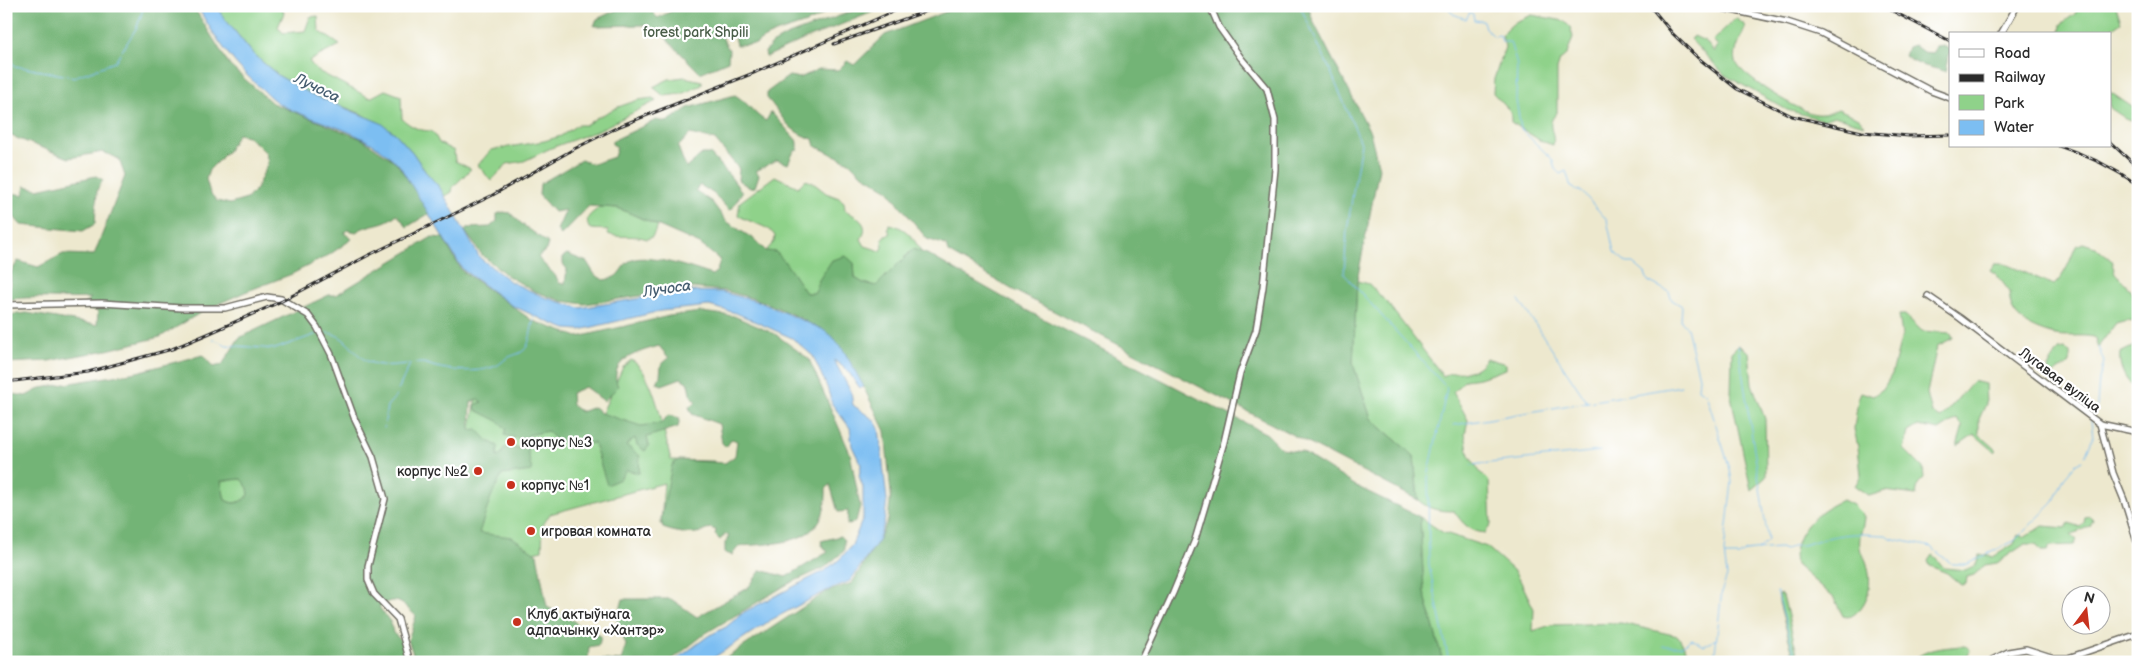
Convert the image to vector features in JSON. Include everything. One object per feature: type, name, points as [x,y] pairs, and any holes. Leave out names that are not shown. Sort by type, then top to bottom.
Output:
[{"type":"street","points":[[1141,662],[1174,593],[1195,540],[1224,442],[1240,373],[1256,330],[1263,287],[1275,169],[1275,120],[1267,89],[1241,58],[1219,27],[1210,6]]},
{"type":"street","points":[[1712,6],[1787,22],[1821,33],[1930,91],[1949,98]]},
{"type":"street","points":[[2002,32],[2017,6]]},
{"type":"street","name":"Лугавая вуліца","points":[[1928,296],[2100,424],[2113,473],[2124,500],[2138,545]]},
{"type":"street","points":[[6,305],[102,303],[182,308],[225,308],[267,297],[280,299],[308,315],[317,327],[331,354],[355,420],[373,457],[385,499],[369,558],[368,580],[374,594],[398,619],[410,662]]},
{"type":"street","points":[[2100,424],[2138,432]]},
{"type":"street","points":[[1992,660],[2008,652],[2026,649],[2054,658],[2068,658],[2138,634]]},
{"type":"green space","points":[[6,6],[193,6],[230,66],[272,103],[362,139],[396,162],[430,213],[407,227],[397,214],[387,221],[356,232],[348,230],[344,233],[352,239],[329,255],[292,274],[205,310],[160,337],[107,350],[49,361],[6,363],[6,315],[27,313],[97,325],[98,311],[82,307],[91,298],[27,298],[6,300],[6,288],[10,286],[11,272],[18,261],[38,267],[63,254],[94,255],[125,176],[119,159],[103,152],[69,158],[6,134]],"holes":[[[238,134],[247,136],[266,153],[268,163],[256,189],[247,199],[230,204],[217,201],[210,193],[206,179],[209,170],[227,152]]]},
{"type":"green space","points":[[218,6],[281,6],[284,13],[278,27],[283,33],[305,31],[310,17],[318,16],[319,31],[340,45],[309,61],[316,70],[370,98],[385,90],[401,96],[402,119],[420,130],[432,132],[439,143],[454,151],[455,161],[471,169],[453,187],[452,192],[444,197],[440,188],[396,134],[362,114],[311,94],[279,76],[254,55],[221,14]]},
{"type":"green space","name":"forest park Shpili","points":[[625,6],[656,6],[653,13],[658,18],[681,6],[820,6],[825,12],[811,21],[772,34],[756,44],[736,45],[732,28],[722,37],[729,50],[728,61],[700,73],[661,33],[645,25],[594,26],[597,19]]},
{"type":"green space","points":[[866,6],[888,6],[805,39],[766,57],[765,52],[772,44],[786,36]]},
{"type":"green space","points":[[961,6],[1308,6],[1313,21],[1370,132],[1379,168],[1357,281],[1353,364],[1371,419],[1414,456],[1418,500],[1013,290],[948,252],[946,245],[927,239],[887,189],[860,173],[849,162],[815,146],[813,139],[791,128],[767,98],[767,92],[789,76],[800,78],[819,69],[838,70],[847,61],[854,65],[885,35]]},
{"type":"green space","points":[[2079,6],[2116,6],[2121,22],[2107,32],[2060,32],[2061,24],[2075,14]]},
{"type":"green space","points":[[1532,15],[1564,21],[1570,27],[1573,37],[1567,54],[1560,60],[1557,69],[1557,113],[1551,121],[1553,145],[1541,141],[1511,122],[1511,112],[1493,93],[1494,79],[1505,47],[1502,36],[1515,22]]},
{"type":"green space","points":[[1736,18],[1746,26],[1737,48],[1736,62],[1748,76],[1785,101],[1808,112],[1822,114],[1838,109],[1859,118],[1864,125],[1834,116],[1823,120],[1787,110],[1725,75],[1690,39],[1694,36],[1705,41],[1714,52],[1718,46],[1713,40]]},
{"type":"green space","points":[[1914,45],[1923,52],[1933,53],[1937,47],[1944,46],[1949,49],[1946,72],[1910,60],[1905,56],[1908,47]]},
{"type":"green space","points":[[684,77],[702,81],[702,85],[682,94],[664,96],[653,87],[669,79]]},
{"type":"green space","points":[[2112,93],[2138,111],[2138,122],[2125,118],[2112,109]]},
{"type":"green space","points":[[735,95],[766,121],[771,112],[798,142],[798,150],[794,151],[788,164],[777,160],[756,171],[759,175],[755,187],[750,188],[738,180],[739,169],[715,140],[690,134],[678,147],[686,168],[702,154],[710,154],[730,176],[742,192],[732,209],[729,210],[714,194],[700,185],[695,191],[712,202],[726,221],[755,240],[766,251],[776,252],[806,293],[815,293],[819,280],[832,260],[846,256],[854,263],[855,278],[863,283],[876,286],[913,249],[927,254],[1020,307],[1267,434],[1282,449],[1302,452],[1356,486],[1420,517],[1424,592],[1443,662],[720,662],[826,592],[852,583],[879,539],[888,520],[891,494],[885,431],[860,380],[835,339],[800,318],[762,301],[726,291],[693,288],[585,304],[562,301],[534,291],[508,276],[482,255],[465,231],[467,228],[490,227],[497,221],[497,214],[503,212],[510,213],[548,243],[546,250],[538,257],[555,275],[559,283],[565,284],[567,269],[563,264],[563,257],[567,254],[587,262],[595,275],[604,280],[615,276],[627,263],[639,258],[660,260],[712,275],[717,271],[720,260],[700,244],[618,208],[589,206],[561,235],[557,230],[566,210],[554,212],[539,195],[540,184],[581,160],[593,164],[614,157],[617,147],[612,144],[612,141],[656,120],[667,122],[688,108]]},
{"type":"green space","points":[[653,98],[656,101],[597,131],[551,148],[524,161],[507,164],[491,181],[478,165],[491,150],[544,141],[561,136],[577,125],[586,125],[618,107],[638,100]]},
{"type":"green space","points":[[96,176],[103,180],[97,190],[95,224],[83,231],[21,225],[6,208],[6,183],[8,183],[11,193],[23,195],[25,186],[38,189]]},
{"type":"green space","points":[[775,176],[798,187],[805,180],[812,182],[826,193],[839,198],[844,202],[845,210],[864,225],[864,234],[861,239],[865,246],[881,251],[883,247],[882,239],[885,235],[890,234],[889,224],[905,230],[916,242],[921,252],[913,249],[876,286],[863,283],[855,278],[854,263],[819,280],[815,293],[806,293],[794,275],[766,251],[774,242],[775,236],[772,232],[738,215],[740,202]]},
{"type":"green space","points":[[599,207],[618,208],[658,226],[652,237],[647,239],[613,235],[608,234],[608,231],[605,230],[589,228],[587,220]]},
{"type":"green space","points":[[432,237],[443,238],[462,271],[533,321],[578,337],[669,316],[701,312],[734,316],[775,334],[809,359],[850,453],[860,506],[856,521],[847,525],[848,511],[838,512],[830,484],[826,489],[825,507],[819,521],[810,531],[786,541],[739,546],[732,555],[725,553],[725,543],[729,536],[725,534],[720,540],[715,535],[716,530],[710,528],[705,531],[686,533],[663,528],[661,519],[672,465],[678,460],[725,463],[735,456],[737,441],[732,439],[726,447],[722,443],[719,424],[692,414],[689,407],[696,402],[690,394],[688,383],[681,378],[662,385],[657,383],[661,365],[669,358],[659,346],[634,354],[621,363],[616,377],[618,387],[604,401],[585,387],[571,393],[572,405],[581,412],[594,407],[601,413],[641,426],[662,423],[668,415],[680,418],[678,427],[647,437],[649,446],[645,451],[637,445],[635,438],[626,445],[640,456],[639,473],[626,470],[620,479],[607,485],[594,443],[580,445],[556,440],[548,431],[528,435],[528,454],[532,471],[502,475],[491,497],[479,533],[512,537],[537,554],[547,607],[574,621],[583,631],[601,636],[599,645],[589,647],[588,659],[621,661],[626,645],[617,621],[623,599],[671,599],[697,617],[748,588],[761,570],[786,577],[828,552],[821,541],[840,536],[844,540],[844,551],[824,568],[788,584],[706,633],[669,662],[416,662],[408,640],[416,616],[403,604],[390,601],[379,607],[391,623],[393,633],[402,641],[407,662],[6,662],[6,393],[26,396],[41,388],[137,372],[203,355],[213,367],[222,365],[239,338],[329,295],[336,295]],"holes":[[[478,399],[482,402],[475,405],[476,410],[498,421],[506,429],[504,435],[521,439],[520,448],[504,448],[501,455],[497,457],[498,446],[488,441],[477,429],[470,430],[471,402]],[[241,479],[248,488],[249,495],[238,502],[232,503],[225,500],[221,481]]]},
{"type":"green space","points":[[2083,243],[2095,247],[2111,260],[2115,273],[2125,283],[2138,303],[2138,322],[2127,320],[2116,323],[2098,347],[2094,337],[2051,334],[2028,325],[2016,315],[2010,301],[2010,292],[1996,274],[1990,270],[1994,264],[2005,264],[2054,285],[2065,272],[2076,246]]},
{"type":"green space","points":[[1357,281],[1369,284],[1388,304],[1443,376],[1477,368],[1486,358],[1506,364],[1506,369],[1480,378],[1465,380],[1453,392],[1468,420],[1465,434],[1469,455],[1480,472],[1489,481],[1491,524],[1485,533],[1475,531],[1467,526],[1454,511],[1435,509],[1426,506],[1418,500],[1414,456],[1371,419],[1353,364]]},
{"type":"green space","points":[[1899,315],[1905,315],[1922,331],[1951,333],[1953,338],[1937,346],[1927,393],[1932,413],[1941,418],[1973,381],[1985,384],[1986,404],[1979,419],[1979,434],[1997,450],[1995,452],[1974,434],[1957,446],[1963,426],[1956,419],[1939,430],[1918,426],[1908,432],[1904,449],[1923,468],[1924,478],[1918,484],[1916,495],[1885,491],[1869,496],[1855,486],[1861,475],[1854,429],[1858,399],[1861,392],[1873,396],[1883,389],[1892,374],[1902,335]]},
{"type":"green space","points":[[2138,341],[2138,390],[2130,383],[2122,369],[2120,353],[2134,346]]},
{"type":"green space","points":[[1738,345],[1749,352],[1752,384],[1765,419],[1766,477],[1751,490],[1731,396],[1732,351]]},
{"type":"green space","points":[[2065,349],[2070,352],[2068,364],[2054,374],[2049,373],[2048,367],[2059,350]]},
{"type":"green space","points":[[631,360],[639,366],[652,390],[662,420],[671,460],[714,461],[705,525],[661,524],[664,483],[550,514],[543,525],[542,550],[468,568],[470,433],[476,398],[539,402],[601,415],[623,367]]},
{"type":"green space","points":[[242,479],[248,488],[249,495],[238,502],[232,503],[225,500],[220,481]]},
{"type":"green space","points":[[1843,500],[1853,505],[1864,516],[1860,543],[1869,574],[1868,595],[1862,607],[1854,615],[1847,617],[1843,616],[1834,598],[1796,565],[1795,554],[1801,534],[1815,517]]},
{"type":"green space","points":[[2090,516],[2093,520],[2090,526],[2071,535],[2077,540],[2074,545],[2050,546],[2047,551],[2041,551],[2036,544],[2025,544],[1997,563],[1985,565],[1974,575],[1967,577],[1966,584],[1961,585],[1947,573],[1930,566],[1928,561],[1932,555],[1944,568],[1965,570],[1976,565],[1980,554],[1993,557],[2014,544],[2018,535],[2024,537],[2043,526],[2066,528],[2069,523],[2080,527],[2084,523],[2085,517]]},
{"type":"green space","points":[[1420,517],[1442,532],[1487,547],[1513,570],[1534,609],[1533,631],[1551,625],[1621,623],[1678,636],[1690,657],[1689,662],[1443,662],[1424,592]]},
{"type":"green space","points":[[1781,594],[1784,599],[1799,662],[1795,662],[1779,602],[1779,595]]},
{"type":"green space","points":[[1966,646],[1970,650],[1968,656],[1949,662],[1912,662],[1929,651]]},
{"type":"water","points":[[197,6],[218,6],[221,14],[254,55],[279,76],[311,94],[381,123],[396,134],[440,188],[480,258],[511,282],[544,297],[580,308],[685,291],[722,292],[760,302],[822,329],[833,337],[844,351],[864,387],[860,388],[847,370],[834,360],[851,392],[853,405],[874,420],[879,428],[887,500],[884,524],[877,543],[850,581],[826,591],[771,620],[707,662],[673,662],[708,636],[726,627],[744,612],[824,571],[840,559],[852,545],[863,518],[863,487],[859,476],[861,465],[852,446],[850,428],[832,404],[827,387],[813,356],[792,338],[736,313],[709,306],[661,311],[580,330],[566,329],[511,305],[463,270],[399,165],[371,143],[342,129],[281,105],[274,100],[243,72],[218,41]]},
{"type":"waterway","points":[[6,55],[15,66],[74,77],[115,62],[137,27],[144,6]]},
{"type":"waterway","points":[[1300,6],[1361,143],[1347,230],[1344,274],[1447,388],[1428,477],[1429,565],[1449,662]]},
{"type":"waterway","points":[[1447,6],[1453,14],[1466,19],[1470,12],[1473,14],[1474,20],[1483,21],[1485,28],[1494,36],[1500,35],[1502,42],[1510,42],[1517,65],[1516,100],[1521,129],[1552,159],[1555,169],[1560,174],[1566,171],[1571,187],[1582,192],[1607,220],[1614,252],[1627,263],[1633,263],[1645,273],[1648,281],[1669,292],[1672,300],[1682,306],[1681,321],[1687,328],[1699,377],[1698,389],[1706,394],[1730,469],[1732,482],[1724,552],[1727,576],[1722,590],[1714,662]]},
{"type":"waterway","points":[[1519,300],[1587,402]]},
{"type":"waterway","points":[[327,333],[340,337],[363,359],[376,364],[426,363],[450,370],[472,371],[495,366],[524,350],[528,343],[535,316]]},
{"type":"waterway","points":[[213,339],[226,345],[275,349],[317,334]]},
{"type":"waterway","points":[[1738,345],[1768,540],[1758,550]]},
{"type":"waterway","points":[[2093,413],[2097,406],[2099,379],[2104,362],[2098,347]]},
{"type":"waterway","points":[[398,390],[410,364]]},
{"type":"waterway","points":[[1454,425],[1681,386]]},
{"type":"waterway","points":[[384,428],[387,406],[397,395]]},
{"type":"waterway","points":[[2085,456],[2093,437],[2091,420]]},
{"type":"waterway","points":[[1471,465],[1600,451]]},
{"type":"waterway","points":[[1725,556],[1739,556],[1746,551],[1754,550],[1780,548],[1785,550],[1795,545],[1804,545],[1834,536],[1865,534],[1886,535],[1890,538],[1931,547],[1952,564],[1967,564],[2014,541],[2053,503],[2064,478],[2075,465],[2082,461]]},
{"type":"waterway","points":[[1777,592],[1797,662]]},
{"type":"waterway","points":[[1663,646],[1682,646],[1692,639],[1704,646],[1716,639]]},
{"type":"railway","points":[[6,382],[88,372],[172,349],[282,301],[367,256],[491,196],[574,149],[620,126],[756,72],[906,6]]},
{"type":"railway","points":[[834,44],[941,6]]},
{"type":"railway","points":[[1650,6],[1672,33],[1697,57],[1737,89],[1792,116],[1862,132],[1909,136],[1949,135]]},
{"type":"railway","points":[[1883,6],[1949,40]]},
{"type":"railway","points":[[2112,144],[2138,168]]},
{"type":"railway","points":[[2064,148],[2100,162],[2138,185]]},
{"type":"place","name":"корпус №3","points":[[511,442]]},
{"type":"place","name":"корпус №2","points":[[478,471]]},
{"type":"place","name":"корпус №1","points":[[511,485]]},
{"type":"place","name":"игровая комната","points":[[531,531]]},
{"type":"place","name":"Клуб актыўнага адпачынку «Хантэр»","points":[[517,622]]},
{"type":"water label","name":"Лучоса","points":[[317,88]]},
{"type":"water label","name":"Лучоса","points":[[667,289]]}]
